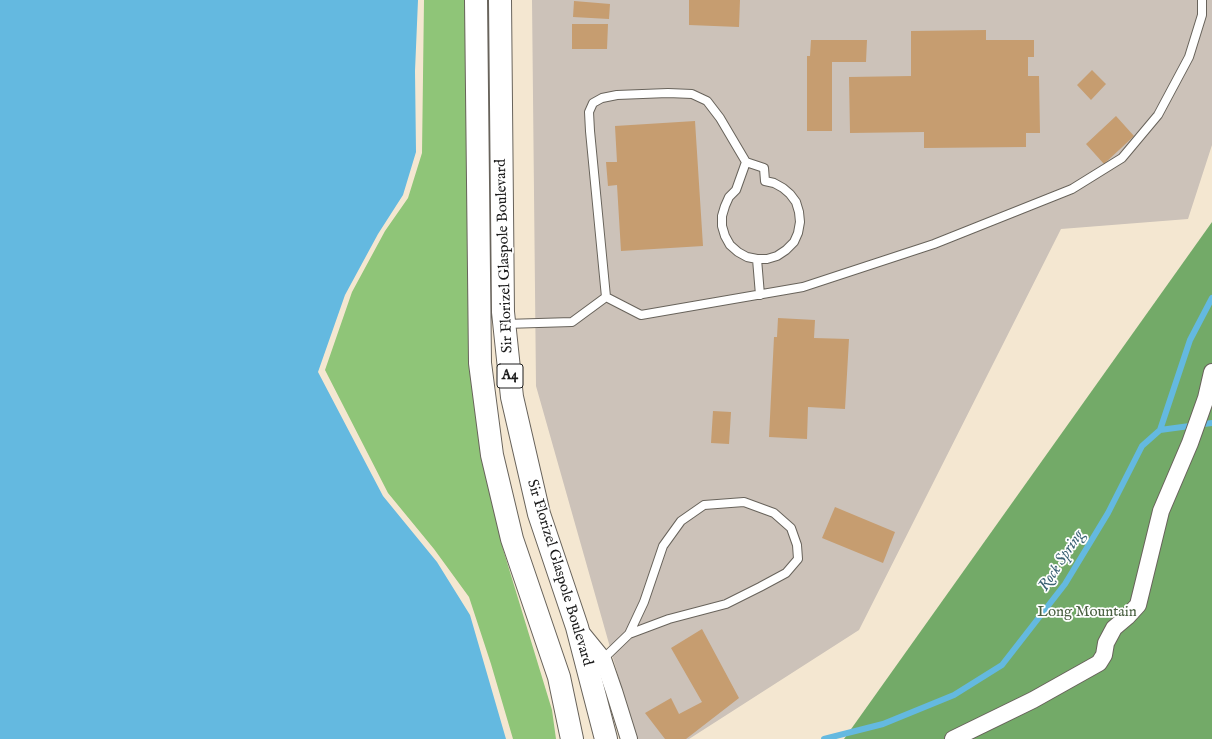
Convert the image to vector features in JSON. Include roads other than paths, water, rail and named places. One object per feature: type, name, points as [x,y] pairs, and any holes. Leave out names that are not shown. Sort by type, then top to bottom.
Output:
[{"type":"highway","name":"Sir Florizel Glaspole Boulevard","points":[[476,0],[480,363],[492,456],[512,539],[559,677],[572,739]]},
{"type":"highway","name":"Sir Florizel Glaspole Boulevard","points":[[500,0],[504,324],[512,397],[539,514],[577,627],[606,739]]},
{"type":"street","points":[[953,739],[1033,700],[1099,663],[1104,655],[1106,643],[1114,628],[1138,605],[1161,511],[1190,443],[1206,398],[1212,372]]},
{"type":"street","points":[[577,627],[603,659],[629,739]]},
{"type":"lane","points":[[606,297],[641,315],[803,287],[934,244],[1072,189],[1122,158],[1158,114],[1189,57],[1202,15],[1202,0]]},
{"type":"lane","points":[[606,297],[590,131],[589,112],[593,103],[602,98],[617,95],[668,93],[692,94],[707,101],[720,118],[746,162],[764,168],[765,181],[779,185],[790,194],[796,202],[800,222],[794,242],[777,256],[767,259],[747,257],[738,252],[730,245],[722,226],[722,216],[725,206],[729,197],[736,190],[746,162]]},
{"type":"lane","points":[[757,259],[760,295]]},
{"type":"lane","points":[[504,324],[572,322],[606,297]]},
{"type":"lane","points":[[603,659],[629,634],[644,602],[663,546],[681,521],[704,505],[744,502],[774,513],[790,528],[797,545],[798,559],[786,573],[726,604],[669,619],[629,634]]},
{"type":"water","points":[[0,0],[418,0],[415,71],[416,152],[403,195],[378,234],[345,295],[318,372],[383,496],[437,562],[470,615],[506,739],[0,739]]},
{"type":"waterway","points":[[1160,430],[1190,340],[1212,298]]},
{"type":"waterway","name":"Rock Spring","points":[[824,739],[883,724],[954,695],[1002,665],[1065,584],[1108,513],[1142,446],[1160,430],[1212,423]]},
{"type":"park label","name":"Long Mountain","points":[[1087,613]]}]
